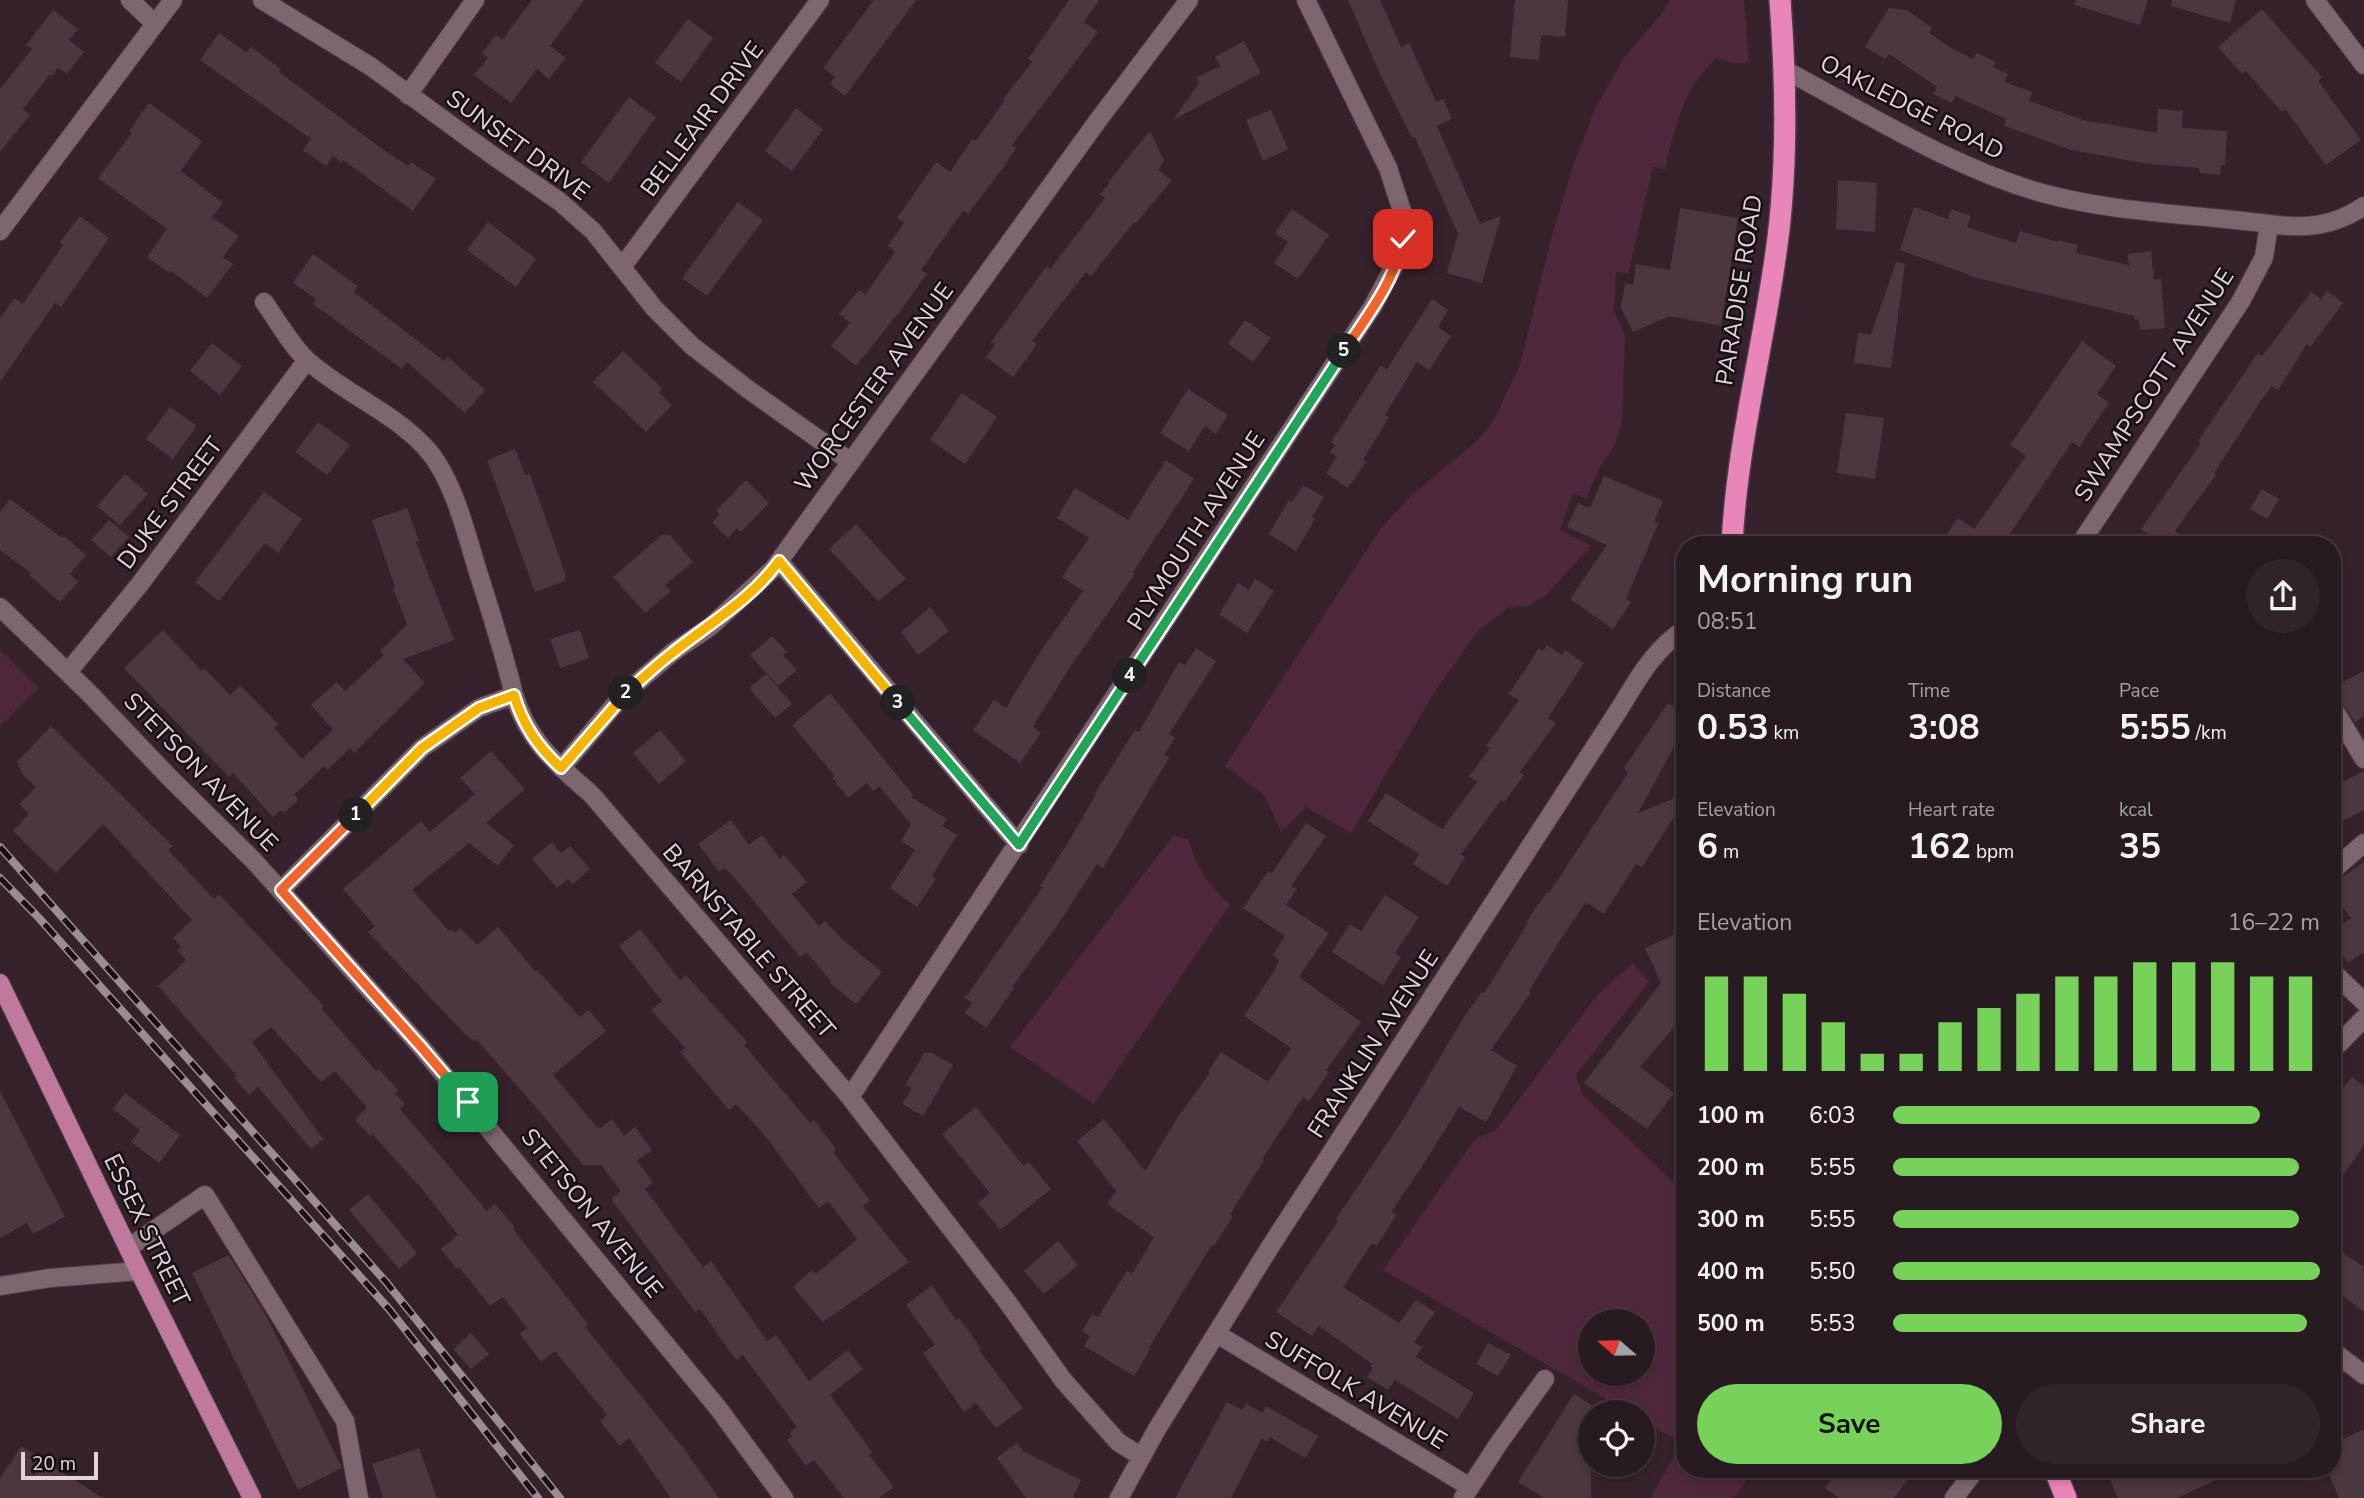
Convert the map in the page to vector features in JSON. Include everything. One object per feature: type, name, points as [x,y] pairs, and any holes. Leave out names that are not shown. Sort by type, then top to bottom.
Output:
[{"type":"highway","name":"PARADISE ROAD","points":[[1733,536],[1744,426],[1778,242],[1784,152],[1780,0]]},
{"type":"highway","points":[[2058,1478],[2066,1498]]},
{"type":"main road","name":"ESSEX STREET","points":[[0,983],[139,1272],[252,1498]]},
{"type":"street","points":[[130,0],[155,24]]},
{"type":"street","points":[[0,230],[173,0]]},
{"type":"street","name":"SUNSET DRIVE","points":[[262,0],[370,66],[559,201],[593,231],[654,307],[692,346],[851,462]]},
{"type":"street","points":[[408,95],[475,0]]},
{"type":"street","name":"BELLEAIR DRIVE","points":[[622,267],[820,0]]},
{"type":"street","name":"WORCESTER AVENUE","points":[[561,768],[624,694],[673,652],[711,626],[747,595],[779,561],[1099,119],[1189,0]]},
{"type":"street","name":"PLYMOUTH AVENUE","points":[[850,1097],[1373,306],[1399,257],[1404,217],[1400,199],[1367,124],[1306,0]]},
{"type":"street","points":[[2315,0],[2364,65]]},
{"type":"street","name":"OAKLEDGE ROAD","points":[[1783,69],[1920,143],[2016,185],[2073,200],[2269,224]]},
{"type":"street","points":[[2269,224],[2312,227],[2351,215],[2364,206]]},
{"type":"street","name":"SWAMPSCOTT AVENUE","points":[[2085,536],[2241,301],[2264,257],[2269,224]]},
{"type":"street","name":"BARNSTABLE STREET","points":[[264,302],[307,360],[404,429],[437,461],[470,545],[514,695],[532,737],[561,768],[592,795],[850,1097],[1006,1300],[1063,1380],[1118,1441],[1142,1457]]},
{"type":"street","name":"DUKE STREET","points":[[68,672],[140,584],[307,360]]},
{"type":"street","points":[[779,561],[1019,845]]},
{"type":"street","name":"STETSON AVENUE","points":[[0,607],[68,672],[281,890],[422,1048],[719,1408],[784,1498]]},
{"type":"street","name":"FRANKLIN AVENUE","points":[[1119,1498],[1270,1247],[1643,669],[1676,637]]},
{"type":"street","points":[[281,890],[422,748],[479,708],[514,695]]},
{"type":"street","points":[[2341,721],[2364,759]]},
{"type":"street","points":[[2341,863],[2364,842]]},
{"type":"street","points":[[2341,980],[2364,1002]]},
{"type":"street","points":[[2341,1042],[2364,1018]]},
{"type":"street","points":[[128,1248],[205,1195],[345,1420],[359,1498]]},
{"type":"street","points":[[0,1286],[50,1278],[139,1272]]},
{"type":"street","name":"SUFFOLK AVENUE","points":[[1217,1334],[1467,1493],[1545,1379]]},
{"type":"street","points":[[2341,1357],[2364,1375]]},
{"type":"street","points":[[1954,1498],[1970,1478]]},
{"type":"shaded area","points":[[1670,0],[1744,0],[1749,63],[1733,63],[1716,58],[1696,82],[1677,123],[1665,169],[1653,167],[1628,274],[1616,272],[1614,310],[1625,335],[1622,422],[1614,447],[1602,463],[1586,498],[1573,493],[1560,530],[1591,546],[1546,595],[1528,606],[1509,607],[1478,631],[1435,691],[1351,833],[1306,807],[1281,832],[1264,795],[1225,766],[1382,527],[1411,496],[1478,440],[1494,420],[1520,365],[1552,235],[1573,166],[1596,106],[1624,58]]},
{"type":"shaded area","points":[[0,650],[39,688],[0,726]]},
{"type":"shaded area","points":[[1174,835],[1189,840],[1204,876],[1230,905],[1094,1104],[1010,1047]]},
{"type":"shaded area","points":[[1633,963],[1649,982],[1576,1075],[1582,1094],[1676,1185],[1676,1440],[1655,1428],[1655,1400],[1608,1400],[1584,1386],[1656,1386],[1656,1309],[1578,1309],[1578,1383],[1383,1270],[1475,1139],[1496,1130],[1598,994]]},
{"type":"shaded area","points":[[1676,1453],[1676,1478],[1748,1478],[1734,1498],[1650,1498]]},
{"type":"building","points":[[532,0],[584,0],[550,46],[566,58],[549,79],[537,69],[511,103],[474,75],[488,58],[482,53],[496,35],[502,40]]},
{"type":"building","points":[[874,0],[916,0],[845,96],[830,84],[835,77],[823,68]]},
{"type":"building","points":[[1069,0],[1099,0],[1084,22],[1098,32],[1012,145],[1016,148],[1003,168],[968,214],[963,211],[921,270],[927,274],[856,366],[831,346],[850,323],[839,314],[859,290],[865,295],[895,252],[888,246],[904,223],[897,218],[936,162],[950,172],[972,139],[976,141],[1005,100],[1003,99],[1032,62],[1028,59]]},
{"type":"building","points":[[1348,0],[1380,0],[1401,47],[1409,43],[1436,102],[1443,99],[1452,119],[1437,126],[1480,224],[1501,216],[1482,283],[1447,273],[1458,234],[1415,137],[1412,138],[1379,72]]},
{"type":"building","points":[[1515,0],[1568,0],[1565,37],[1541,35],[1539,60],[1510,57]]},
{"type":"building","points":[[2076,0],[2148,0],[2140,25],[2075,5]]},
{"type":"building","points":[[2172,0],[2236,0],[2230,23],[2171,6]]},
{"type":"building","points":[[1889,8],[1907,10],[1932,28],[1929,33],[1951,48],[1973,59],[1977,53],[1996,62],[1993,67],[2008,74],[2005,82],[2032,92],[2029,101],[2083,120],[2157,133],[2158,109],[2183,111],[2182,128],[2227,131],[2225,165],[2221,165],[2220,175],[2200,173],[2199,168],[2149,164],[2072,150],[2004,126],[2006,119],[1955,96],[1952,103],[1934,94],[1937,87],[1889,54],[1885,59],[1865,47]]},
{"type":"building","points":[[2262,9],[2322,77],[2318,81],[2361,140],[2326,165],[2285,109],[2282,112],[2246,71],[2242,74],[2218,47]]},
{"type":"building","points":[[53,10],[78,29],[69,40],[84,52],[67,74],[58,68],[52,76],[50,74],[23,109],[30,115],[0,152],[0,89],[32,49],[26,45]]},
{"type":"building","points":[[688,19],[713,38],[681,82],[655,63]]},
{"type":"building","points":[[219,33],[246,52],[251,47],[281,69],[279,72],[381,148],[408,166],[411,162],[436,179],[413,211],[343,160],[341,163],[333,156],[326,166],[303,150],[311,139],[200,60]]},
{"type":"building","points":[[1244,41],[1261,73],[1173,120],[1199,83],[1196,78],[1220,66],[1215,57]]},
{"type":"building","points":[[629,97],[656,117],[609,183],[581,162]]},
{"type":"building","points":[[149,103],[202,141],[181,171],[223,203],[212,217],[239,236],[223,257],[233,264],[207,298],[147,257],[167,229],[98,178],[132,133],[129,131]]},
{"type":"building","points":[[796,108],[823,129],[792,171],[765,151]]},
{"type":"building","points":[[1271,110],[1288,149],[1263,161],[1246,120]]},
{"type":"building","points":[[1150,131],[1164,161],[1158,170],[1172,180],[1091,276],[1086,272],[1032,341],[1037,344],[1013,377],[986,357],[995,344],[991,342],[1047,266],[1050,269],[1105,198],[1100,194],[1110,183],[1108,182]]},
{"type":"building","points":[[1838,180],[1877,183],[1875,232],[1836,229]]},
{"type":"building","points":[[738,202],[763,220],[707,296],[682,278]]},
{"type":"building","points":[[1914,207],[1948,219],[1951,209],[1971,216],[1967,227],[2016,243],[2020,231],[2078,245],[2076,253],[2129,265],[2128,254],[2151,251],[2154,280],[2161,279],[2165,328],[2140,330],[2139,319],[2135,320],[2134,316],[1969,276],[1900,250]]},
{"type":"building","points":[[1680,208],[1738,218],[1721,326],[1670,316],[1633,332],[1621,308],[1625,283],[1633,285],[1636,264],[1670,270]]},
{"type":"building","points":[[1292,209],[1329,235],[1298,279],[1274,263],[1288,242],[1275,233]]},
{"type":"building","points":[[80,216],[109,238],[61,307],[55,303],[0,382],[0,319],[14,298],[23,304],[63,245],[60,242]]},
{"type":"building","points":[[488,222],[536,259],[516,287],[467,250]]},
{"type":"building","points":[[313,254],[358,286],[354,292],[444,361],[448,357],[485,390],[465,413],[407,362],[402,369],[313,304],[316,299],[293,283]]},
{"type":"building","points":[[1896,262],[1905,264],[1891,368],[1854,363],[1858,333],[1871,335]]},
{"type":"building","points":[[2327,291],[2343,303],[2310,347],[2307,344],[2278,390],[2272,386],[2262,399],[2214,473],[2216,475],[2175,531],[2182,536],[2148,536],[2141,529],[2201,443],[2198,441],[2258,353],[2262,356],[2311,292],[2321,299]]},
{"type":"building","points":[[1432,299],[1448,310],[1438,327],[1451,336],[1429,370],[1417,362],[1385,415],[1389,417],[1363,460],[1366,462],[1348,488],[1326,473],[1337,457],[1330,452],[1335,445],[1331,442],[1381,365],[1387,369]]},
{"type":"building","points":[[1245,320],[1271,338],[1253,362],[1228,344]]},
{"type":"building","points":[[2082,341],[2116,366],[2097,394],[2109,403],[2079,447],[2072,442],[2008,536],[1946,536],[1958,518],[1974,529],[2026,456],[2010,445]]},
{"type":"building","points":[[212,343],[242,366],[220,395],[190,371]]},
{"type":"building","points":[[623,351],[662,388],[659,392],[672,405],[646,432],[593,382]]},
{"type":"building","points":[[1188,389],[1228,415],[1216,434],[1205,426],[1189,451],[1160,433]]},
{"type":"building","points":[[962,393],[997,417],[965,464],[930,440]]},
{"type":"building","points":[[170,407],[197,426],[173,459],[146,439]]},
{"type":"building","points":[[1846,413],[1884,418],[1875,479],[1837,473]]},
{"type":"building","points":[[318,422],[350,445],[327,475],[295,452]]},
{"type":"building","points":[[515,449],[525,475],[530,474],[565,573],[565,581],[535,592],[487,460]]},
{"type":"building","points":[[1166,460],[1194,479],[1133,572],[1135,574],[1068,670],[1033,726],[1041,733],[1020,763],[973,730],[994,700],[1006,708],[1040,652],[1083,591],[1062,577],[1089,538],[1057,518],[1075,488],[1128,520]]},
{"type":"building","points":[[125,474],[148,494],[120,525],[97,506]]},
{"type":"building","points":[[1604,476],[1663,501],[1654,522],[1658,524],[1626,599],[1631,602],[1613,629],[1570,599],[1607,545],[1567,527],[1578,503],[1590,508]]},
{"type":"building","points":[[746,480],[769,503],[741,532],[737,528],[728,538],[712,523],[720,514],[716,511]]},
{"type":"building","points":[[1303,485],[1324,497],[1312,517],[1315,519],[1296,551],[1269,534],[1289,500],[1292,502]]},
{"type":"building","points":[[2262,489],[2279,499],[2267,519],[2250,509]]},
{"type":"building","points":[[264,492],[302,519],[278,553],[265,543],[219,601],[195,582]]},
{"type":"building","points":[[10,499],[62,538],[64,536],[86,555],[70,574],[78,582],[60,602],[29,575],[31,573],[0,550],[0,512]]},
{"type":"building","points":[[407,508],[419,541],[416,542],[454,640],[403,659],[425,683],[354,753],[350,748],[327,770],[324,766],[294,795],[298,800],[284,813],[281,810],[273,817],[233,773],[229,777],[124,668],[163,630],[202,671],[204,668],[230,695],[240,685],[278,724],[274,728],[302,759],[333,730],[311,705],[337,682],[345,691],[384,655],[380,651],[407,624],[372,520]]},
{"type":"building","points":[[109,520],[129,537],[111,557],[91,540]]},
{"type":"building","points":[[856,524],[906,579],[878,601],[829,549]]},
{"type":"building","points":[[662,535],[670,535],[693,562],[665,585],[671,591],[645,613],[613,577]]},
{"type":"building","points":[[1255,579],[1274,591],[1247,633],[1219,614],[1238,583],[1249,590]]},
{"type":"building","points":[[930,607],[949,631],[918,655],[901,632]]},
{"type":"building","points":[[580,630],[589,658],[560,668],[550,639]]},
{"type":"building","points":[[772,636],[787,652],[783,655],[797,670],[778,686],[750,655]]},
{"type":"building","points":[[1547,645],[1562,655],[1565,650],[1584,663],[1548,718],[1556,723],[1520,772],[1524,775],[1504,802],[1501,800],[1461,854],[1465,857],[1447,886],[1413,864],[1419,854],[1368,821],[1386,793],[1442,829],[1477,782],[1469,776],[1490,748],[1486,746],[1519,700],[1509,694],[1539,648],[1543,651]]},
{"type":"building","points":[[1196,648],[1216,661],[1169,734],[1175,738],[1164,755],[1169,758],[1103,868],[1097,864],[986,1028],[965,1013],[972,1003],[965,998],[1043,887],[1040,886],[1095,793],[1135,730],[1139,732],[1179,662],[1185,665]]},
{"type":"building","points":[[2364,671],[2364,716],[2355,722],[2341,701],[2341,683]]},
{"type":"building","points":[[766,674],[792,704],[775,718],[749,688]]},
{"type":"building","points":[[830,693],[913,795],[911,797],[947,819],[942,826],[957,835],[932,876],[936,879],[917,907],[890,888],[915,850],[901,841],[911,824],[879,786],[873,791],[867,783],[848,798],[832,778],[835,776],[792,725]]},
{"type":"building","points":[[1668,703],[1676,709],[1676,748],[1674,747],[1638,813],[1676,798],[1676,814],[1642,867],[1636,864],[1604,914],[1586,902],[1560,940],[1529,991],[1531,992],[1491,1050],[1517,1066],[1486,1122],[1459,1107],[1391,1212],[1396,1215],[1377,1246],[1372,1243],[1343,1287],[1399,1323],[1416,1300],[1435,1312],[1414,1342],[1422,1347],[1416,1357],[1474,1393],[1458,1419],[1395,1380],[1388,1390],[1367,1377],[1373,1368],[1370,1366],[1372,1364],[1319,1326],[1312,1336],[1276,1312],[1338,1221],[1336,1219],[1404,1118],[1462,1020],[1482,992],[1484,993],[1528,923],[1526,922],[1547,892],[1549,893],[1628,773],[1624,768]]},
{"type":"building","points":[[51,726],[173,846],[168,850],[214,899],[219,894],[324,1006],[321,1008],[376,1071],[379,1069],[398,1090],[395,1093],[405,1104],[400,1109],[487,1211],[495,1204],[515,1227],[513,1229],[588,1324],[585,1327],[684,1449],[719,1498],[671,1498],[629,1438],[620,1446],[600,1421],[607,1415],[555,1351],[541,1362],[520,1334],[527,1328],[503,1297],[490,1306],[441,1249],[458,1235],[423,1190],[372,1134],[370,1136],[355,1120],[367,1108],[335,1071],[321,1082],[271,1027],[252,1042],[323,1139],[311,1149],[258,1087],[249,1095],[234,1078],[237,1076],[158,986],[186,960],[178,951],[181,947],[173,938],[192,920],[103,824],[56,873],[13,831],[29,814],[19,804],[36,787],[23,775],[17,762]]},
{"type":"building","points":[[660,730],[686,761],[659,784],[633,753]]},
{"type":"building","points":[[491,751],[525,789],[486,823],[514,845],[498,866],[469,843],[412,890],[449,931],[452,929],[455,933],[460,928],[477,945],[498,927],[535,971],[537,970],[580,1017],[589,1010],[606,1031],[553,1075],[597,1127],[600,1128],[612,1119],[624,1136],[635,1127],[652,1150],[637,1161],[653,1182],[645,1189],[703,1267],[711,1261],[767,1341],[776,1335],[809,1381],[848,1350],[863,1369],[830,1395],[872,1452],[869,1455],[894,1487],[879,1498],[844,1498],[814,1460],[806,1466],[787,1440],[792,1436],[790,1432],[797,1427],[743,1355],[736,1360],[700,1309],[695,1312],[611,1199],[621,1191],[601,1165],[583,1165],[476,1039],[474,1041],[464,1033],[368,932],[375,926],[343,889],[421,821],[430,832],[475,794],[460,778]]},
{"type":"building","points":[[2364,771],[2364,810],[2341,822],[2341,783]]},
{"type":"building","points":[[731,820],[749,845],[762,835],[780,859],[784,855],[807,882],[792,894],[819,926],[825,921],[843,940],[882,972],[856,1004],[830,983],[806,952],[800,957],[734,877],[725,868],[719,872],[698,844]]},
{"type":"building","points":[[1306,823],[1326,836],[1291,886],[1297,889],[1286,905],[1329,933],[1299,977],[1361,1022],[1326,1070],[1329,1072],[1309,1101],[1303,1097],[1262,1159],[1264,1160],[1230,1214],[1233,1216],[1214,1246],[1212,1245],[1134,1376],[1084,1346],[1090,1336],[1082,1331],[1092,1314],[1098,1317],[1127,1271],[1132,1274],[1154,1237],[1107,1204],[1116,1191],[1077,1141],[1104,1119],[1145,1171],[1221,1052],[1268,1082],[1291,1048],[1244,1016],[1274,971],[1279,960],[1273,955],[1285,936],[1243,908],[1268,871],[1272,873]]},
{"type":"building","points":[[552,842],[561,853],[570,846],[590,869],[573,884],[568,879],[557,888],[532,859]]},
{"type":"building","points":[[2364,862],[2364,952],[2348,963],[2341,953],[2341,925],[2351,918],[2341,905],[2341,878]]},
{"type":"building","points":[[1385,895],[1419,917],[1395,953],[1401,957],[1383,985],[1332,952],[1350,924],[1361,931]]},
{"type":"building","points":[[640,929],[680,980],[686,975],[747,1042],[744,1045],[810,1123],[814,1120],[836,1149],[833,1152],[870,1201],[863,1206],[909,1262],[823,1322],[793,1287],[812,1270],[816,1274],[857,1239],[828,1201],[819,1208],[762,1132],[736,1104],[729,1110],[680,1052],[685,1048],[651,1010],[662,1001],[619,946]]},
{"type":"building","points":[[1676,934],[1676,1025],[1640,1067],[1674,1093],[1647,1129],[1584,1083],[1661,983],[1645,948]]},
{"type":"building","points":[[925,1052],[930,1052],[953,1065],[923,1116],[902,1104],[912,1088],[905,1085]]},
{"type":"building","points":[[2352,1077],[2364,1086],[2364,1145],[2341,1178],[2341,1090]]},
{"type":"building","points":[[0,1091],[65,1217],[33,1234],[27,1223],[0,1238]]},
{"type":"building","points":[[125,1093],[180,1135],[159,1163],[131,1142],[140,1130],[113,1109]]},
{"type":"building","points":[[976,1107],[1024,1166],[1029,1162],[1051,1189],[1000,1230],[978,1203],[990,1193],[942,1134]]},
{"type":"building","points":[[368,1194],[417,1253],[399,1269],[349,1210]]},
{"type":"building","points":[[1058,1241],[1078,1265],[1044,1294],[1024,1271]]},
{"type":"building","points":[[2341,1252],[2364,1267],[2364,1312],[2341,1294]]},
{"type":"building","points":[[229,1255],[268,1319],[342,1468],[298,1490],[192,1273]]},
{"type":"building","points":[[932,1285],[1023,1408],[996,1428],[976,1403],[964,1412],[923,1353],[935,1345],[906,1305]]},
{"type":"building","points":[[471,1333],[489,1354],[471,1369],[453,1349]]},
{"type":"building","points":[[1488,1343],[1511,1355],[1498,1376],[1476,1364]]},
{"type":"building","points":[[1574,1394],[1583,1400],[1578,1400],[1578,1477],[1591,1477],[1591,1498],[1544,1498],[1518,1482]]},
{"type":"building","points":[[1227,1402],[1242,1410],[1246,1404],[1262,1413],[1266,1406],[1318,1436],[1305,1458],[1270,1437],[1267,1442],[1262,1438],[1231,1498],[1175,1498]]},
{"type":"building","points":[[2364,1429],[2364,1498],[2339,1498],[2330,1478],[2341,1478],[2341,1440]]},
{"type":"building","points":[[1017,1443],[1023,1451],[1081,1480],[1073,1498],[1026,1498],[997,1458]]},
{"type":"building","points":[[21,1446],[103,1498],[0,1498],[0,1479]]},
{"type":"building","points":[[419,1448],[437,1498],[383,1498],[372,1464]]},
{"type":"building","points":[[1832,1478],[1909,1478],[1894,1498],[1839,1498],[1825,1488]]},
{"type":"building","points":[[2109,1478],[2220,1478],[2177,1498],[2118,1498]]},
{"type":"railway","points":[[0,847],[386,1282],[560,1498]]},
{"type":"railway","points":[[0,878],[39,918],[389,1309],[538,1498]]},
{"type":"route","points":[[468,1102],[281,890],[422,748],[479,708],[514,695],[532,737],[561,768],[624,694],[673,652],[711,626],[747,595],[779,561],[1019,845],[1373,306],[1399,257],[1403,239]]}]
